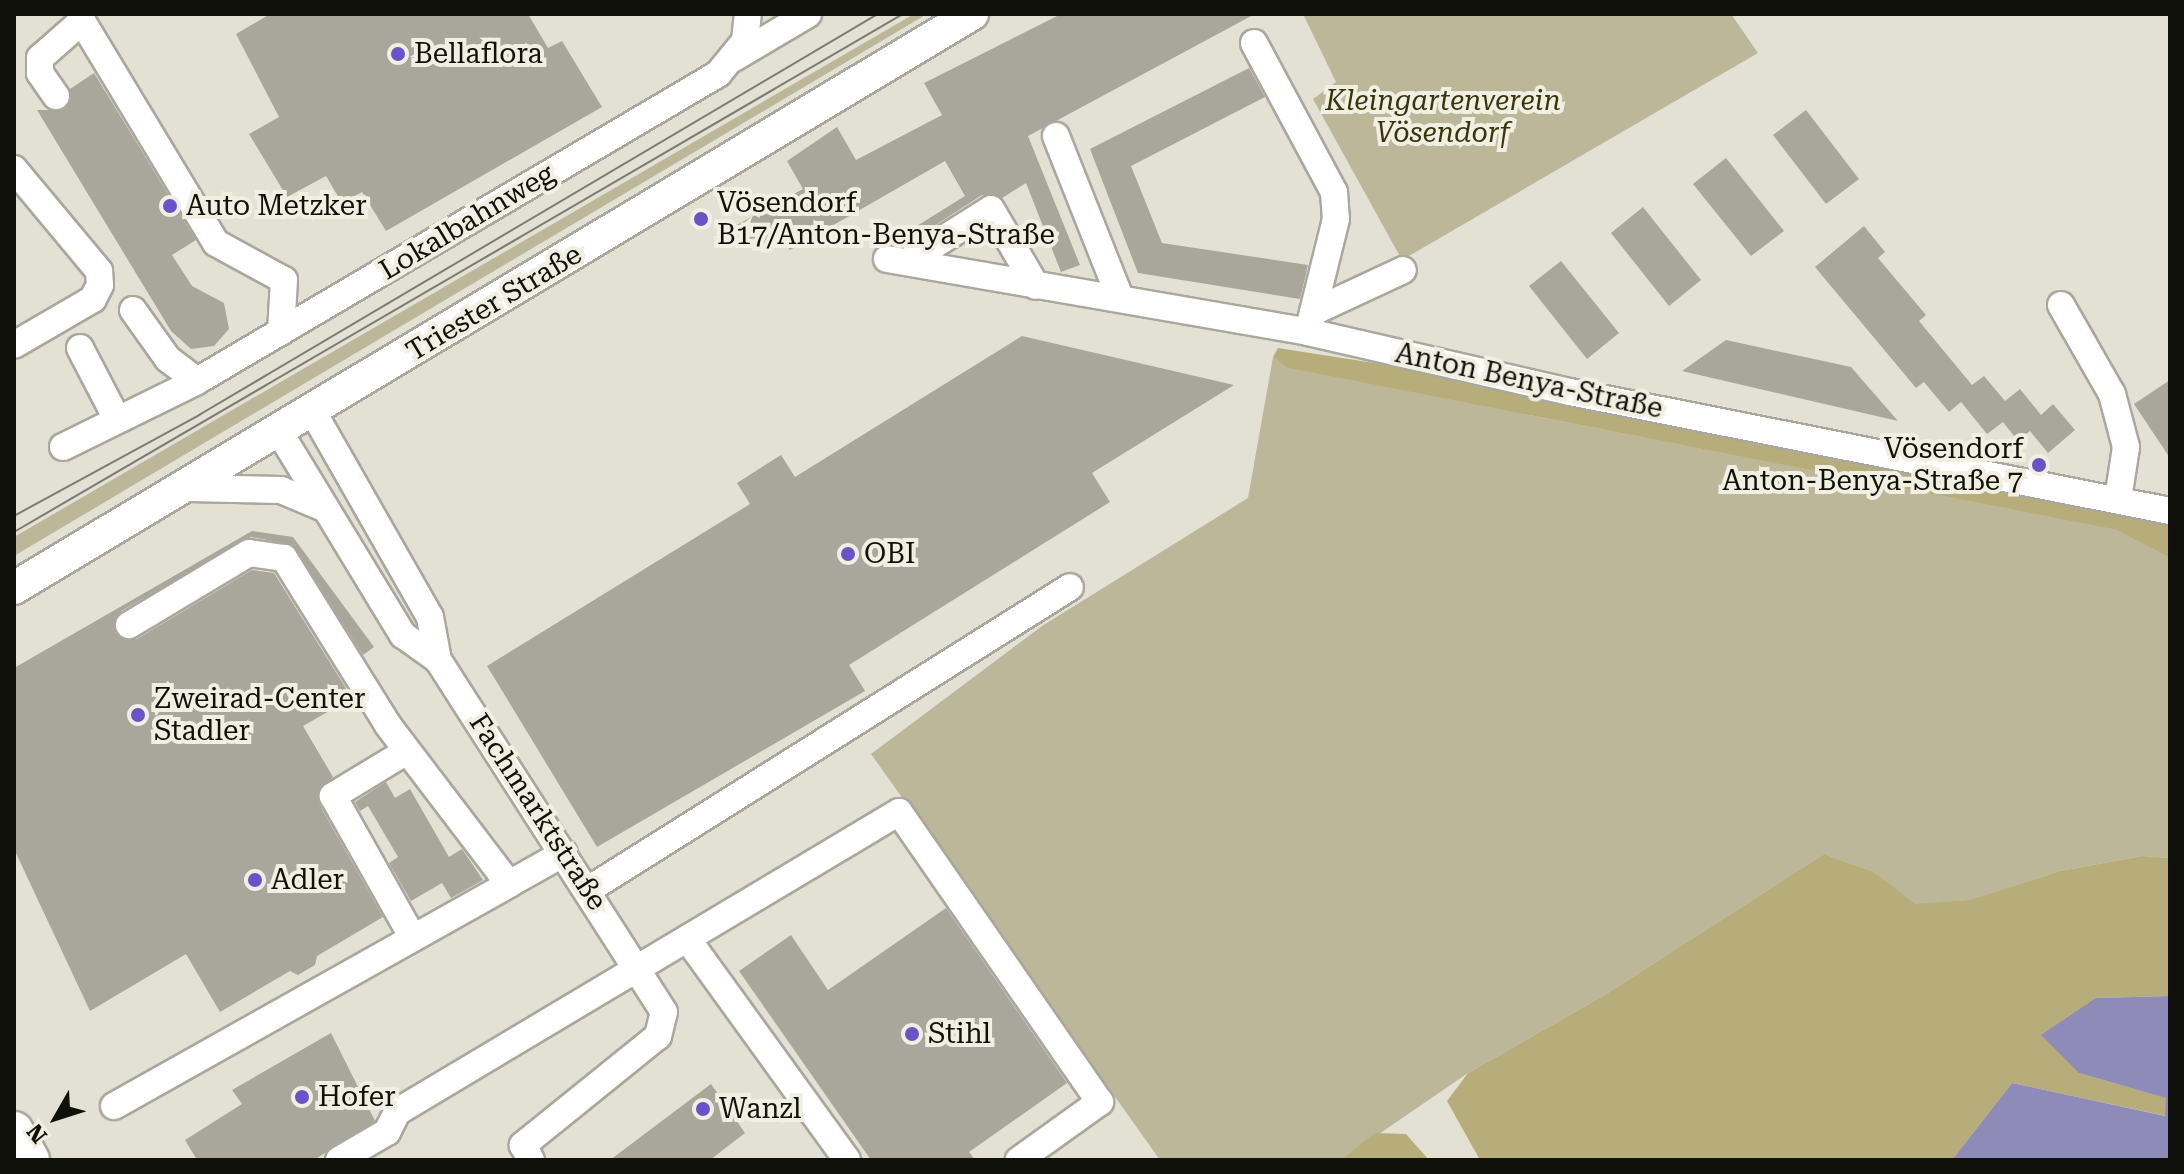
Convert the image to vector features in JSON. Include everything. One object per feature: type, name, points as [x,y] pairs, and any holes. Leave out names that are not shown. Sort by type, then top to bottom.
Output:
[{"type":"highway","points":[[14,1131],[30,1160]]},
{"type":"main road","name":"Triester Straße","points":[[14,588],[189,488],[972,14]]},
{"type":"street","points":[[734,58],[745,41],[748,14]]},
{"type":"street","name":"Lokalbahnweg","points":[[63,447],[197,381],[718,74],[734,58],[808,14]]},
{"type":"street","points":[[56,96],[40,73],[40,58],[82,21],[216,243],[284,280],[281,332]]},
{"type":"street","points":[[1254,43],[1334,192],[1336,219],[1311,322]]},
{"type":"street","points":[[1056,136],[1120,298]]},
{"type":"street","points":[[14,169],[99,271],[93,299],[14,345]]},
{"type":"street","name":"Anton Benya-Straße","points":[[1036,286],[991,209],[897,260],[1036,286],[1311,322],[1570,392],[2170,511]]},
{"type":"street","points":[[1311,322],[1403,270]]},
{"type":"street","points":[[2061,305],[2112,394],[2126,447],[2118,499]]},
{"type":"street","points":[[133,310],[168,359],[197,381]]},
{"type":"street","points":[[80,348],[117,419]]},
{"type":"street","name":"Fachmarktstraße","points":[[313,412],[430,617],[438,660]]},
{"type":"street","name":"Fachmarktstraße","points":[[280,433],[403,635],[438,660],[664,1012],[658,1036],[523,1145],[531,1160]]},
{"type":"street","points":[[189,488],[281,490],[324,508]]},
{"type":"street","points":[[129,625],[249,553],[275,552],[407,751],[509,884]]},
{"type":"street","points":[[588,890],[1070,587]]},
{"type":"street","points":[[407,751],[333,796],[413,938]]},
{"type":"street","points":[[339,1160],[387,1132],[397,1112],[636,965],[688,940],[899,812],[1100,1102],[1019,1160]]},
{"type":"street","points":[[114,1106],[564,853]]},
{"type":"street","points":[[688,940],[847,1160]]},
{"type":"green space","points":[[914,14],[927,14],[14,556],[14,537]]},
{"type":"green space","name":"Kleingartenverein Vösendorf","points":[[1303,14],[1731,14],[1758,53],[1402,260],[1313,99],[1336,82]]},
{"type":"green space","points":[[1273,357],[1289,368],[2118,530],[2170,558],[2170,858],[2142,856],[2060,871],[1969,900],[1914,905],[1874,872],[1824,854],[1603,996],[1468,1073],[1341,1160],[1160,1160],[871,754],[1042,626],[1248,498]]},
{"type":"shaded area","points":[[1278,348],[1457,376],[2170,521],[2170,558],[2117,530],[1288,368],[1273,357]]},
{"type":"shaded area","points":[[1824,854],[1874,872],[1915,904],[1969,900],[2060,871],[2142,856],[2170,858],[2170,996],[2096,998],[2079,1073],[2167,1098],[2166,1116],[2012,1083],[1952,1160],[1480,1160],[1447,1101],[1468,1073],[1603,996]]},
{"type":"shaded area","points":[[2170,996],[2170,1160],[1952,1160],[2012,1083],[2165,1116],[2166,1098],[2079,1073],[2041,1035],[2096,998]]},
{"type":"shaded area","points":[[1375,1133],[1406,1134],[1429,1160],[1341,1160]]},
{"type":"building","points":[[270,14],[528,14],[548,48],[562,41],[602,107],[386,231],[362,192],[342,203],[326,176],[287,197],[249,134],[279,117],[236,34]]},
{"type":"building","points":[[1061,14],[1255,14],[1028,136],[1080,265],[1061,272],[1026,183],[1002,198],[982,195],[917,237],[912,229],[965,196],[945,161],[790,250],[781,236],[753,248],[733,227],[803,189],[787,161],[837,127],[856,160],[942,115],[924,83]]},
{"type":"building","points":[[1249,68],[1265,97],[1131,166],[1162,243],[1308,265],[1300,299],[1138,273],[1090,149]]},
{"type":"building","points":[[94,73],[196,240],[172,255],[192,286],[224,303],[229,329],[214,346],[191,349],[171,331],[37,110],[64,110],[70,89]]},
{"type":"building","points":[[1806,110],[1859,179],[1826,204],[1773,135]]},
{"type":"building","points":[[1726,158],[1784,231],[1751,256],[1693,184]]},
{"type":"building","points":[[1643,207],[1701,280],[1669,306],[1611,233]]},
{"type":"building","points":[[1864,226],[1885,252],[1878,258],[1926,315],[1919,321],[1972,385],[1984,376],[2005,401],[2020,389],[2041,415],[2053,404],[2075,430],[2048,453],[2030,431],[2018,441],[2003,422],[1987,434],[1961,402],[1949,412],[1924,382],[1916,388],[1815,267]]},
{"type":"building","points":[[1561,261],[1619,333],[1587,359],[1529,286]]},
{"type":"building","name":"OBI","points":[[1022,336],[1234,385],[1092,473],[1110,502],[849,665],[865,691],[597,847],[487,666],[750,504],[737,483],[781,455],[795,477]]},
{"type":"building","points":[[1726,340],[1851,367],[1898,421],[1682,371]]},
{"type":"building","points":[[2170,380],[2170,458],[2134,404]]},
{"type":"building","points":[[252,531],[293,537],[374,647],[363,655],[293,545],[251,537],[121,611],[115,633],[137,639],[252,570],[274,573],[352,698],[303,726],[333,777],[319,789],[319,804],[383,917],[317,956],[315,965],[298,975],[290,971],[220,1012],[186,954],[90,1011],[14,849],[14,668]]},
{"type":"building","points":[[386,782],[395,798],[410,789],[449,857],[462,849],[483,880],[451,898],[442,883],[411,901],[389,863],[398,857],[368,806],[360,811],[355,802]]},
{"type":"building","name":"Stihl","points":[[946,908],[1067,1083],[969,1152],[975,1160],[871,1160],[739,971],[791,935],[828,990]]},
{"type":"building","name":"Hofer","points":[[331,1033],[375,1121],[314,1160],[197,1160],[185,1140],[242,1104],[232,1090]]},
{"type":"building","name":"Wanzl","points":[[711,1084],[745,1133],[710,1160],[610,1160]]},
{"type":"tram line","points":[[14,516],[199,415],[878,14]]},
{"type":"tram line","points":[[14,532],[903,14]]},
{"type":"place","name":"Bellaflora","points":[[398,54]]},
{"type":"place","name":"Auto Metzker","points":[[170,206]]},
{"type":"place","name":"Vösendorf B17/Anton-Benya-Straße","points":[[701,219]]},
{"type":"place","name":"Vösendorf Anton-Benya-Straße 7","points":[[2039,465]]},
{"type":"place","name":"OBI","points":[[848,554]]},
{"type":"place","name":"Zweirad-Center Stadler","points":[[138,715]]},
{"type":"place","name":"Adler","points":[[255,880]]},
{"type":"place","name":"Stihl","points":[[912,1034]]},
{"type":"place","name":"Hofer","points":[[302,1097]]},
{"type":"place","name":"Wanzl","points":[[703,1109]]}]
